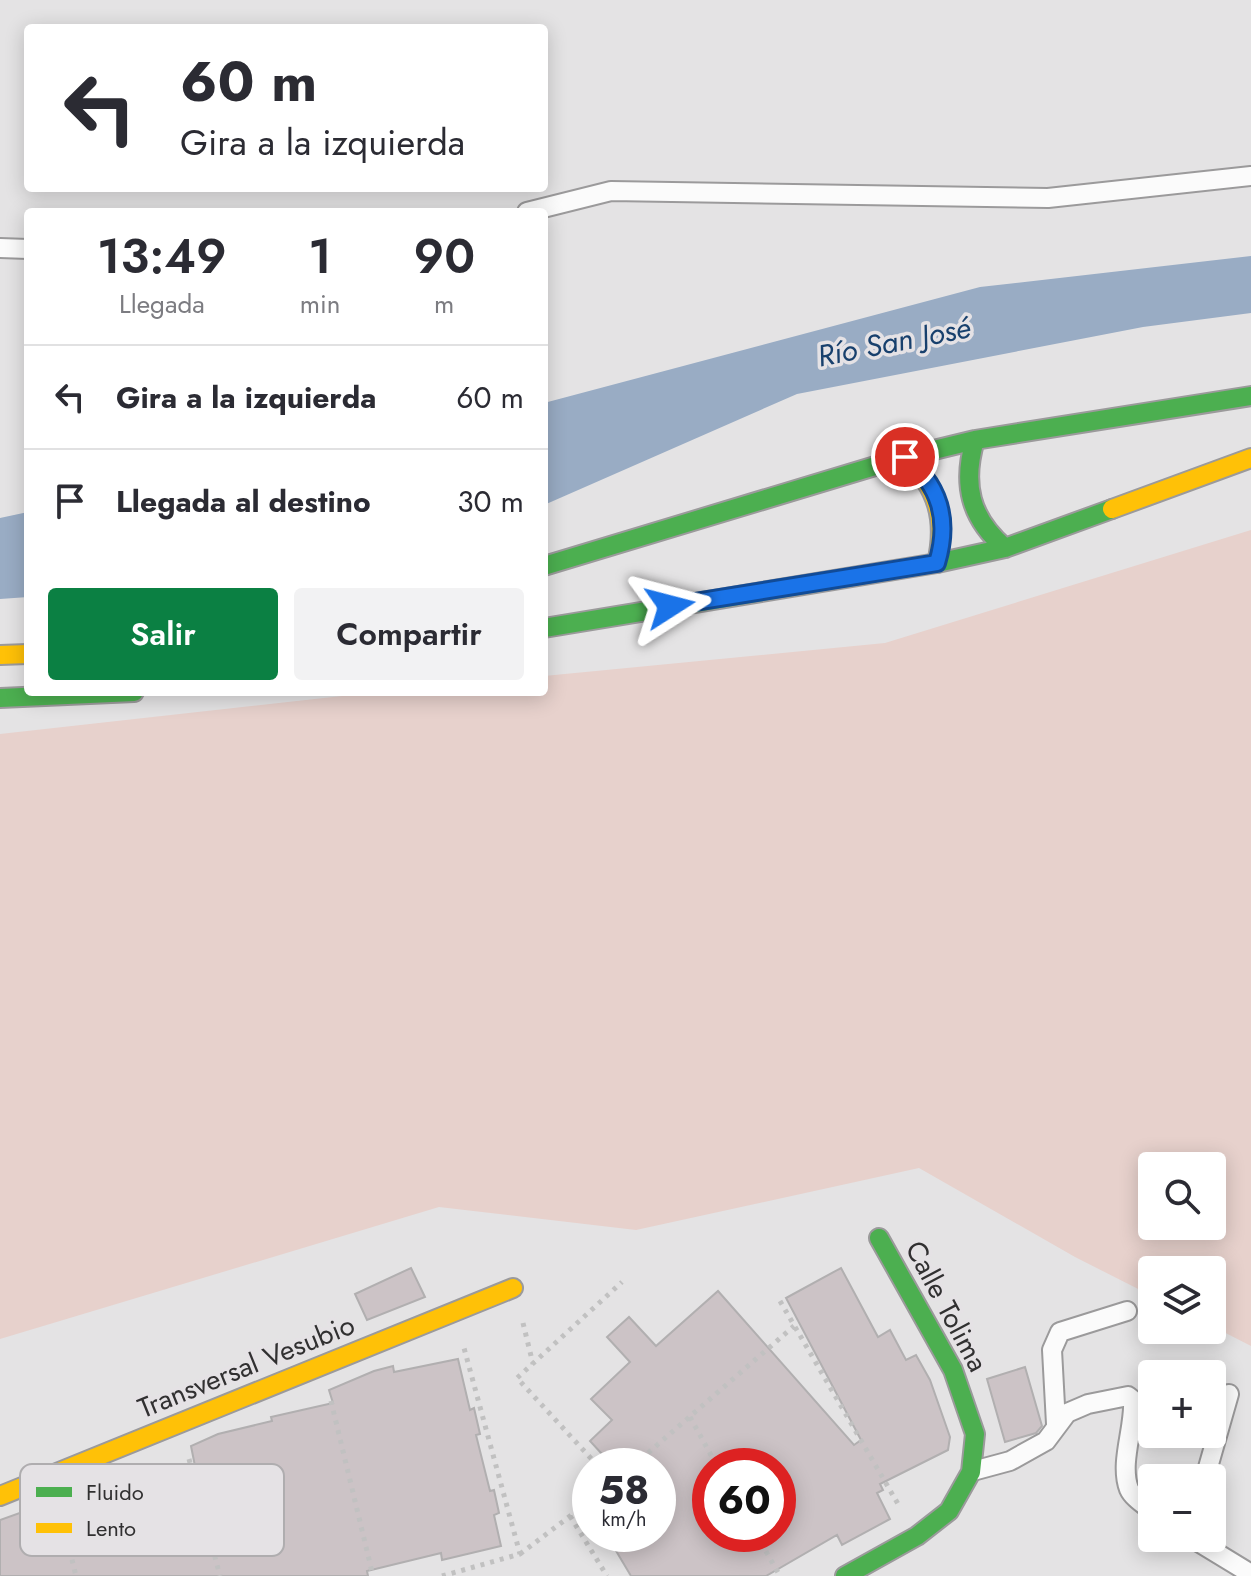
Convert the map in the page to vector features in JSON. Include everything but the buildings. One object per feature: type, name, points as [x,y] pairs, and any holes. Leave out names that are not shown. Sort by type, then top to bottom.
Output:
[{"type":"main road","points":[[548,565],[905,457],[975,440],[1251,396]]},
{"type":"main road","points":[[975,440],[966,474],[972,508],[991,537],[1005,548]]},
{"type":"main road","points":[[905,457],[927,477],[940,504],[944,524],[937,563]]},
{"type":"main road","points":[[548,627],[937,563],[1005,548],[1251,458]]},
{"type":"main road","points":[[0,655],[24,654]]},
{"type":"main road","points":[[0,698],[45,696]]},
{"type":"main road","name":"Calle Tolima","points":[[845,1576],[917,1536],[949,1511],[971,1472],[975,1434],[953,1370],[879,1238]]},
{"type":"main road","name":"Transversal Vesubio","points":[[78,1464],[513,1288]]},
{"type":"main road","name":"Transversal Vesubio","points":[[0,1496],[20,1488]]},
{"type":"lane","points":[[543,208],[611,191],[1048,198],[1251,176]]},
{"type":"lane","points":[[0,248],[24,249]]},
{"type":"lane","points":[[1056,1424],[1052,1350],[1060,1332],[1127,1311]]},
{"type":"lane","points":[[1209,1464],[1229,1394]]},
{"type":"lane","points":[[971,1472],[1010,1461],[1046,1441],[1067,1413],[1088,1404],[1128,1396],[1133,1400],[1127,1473],[1130,1490],[1138,1498]]},
{"type":"lane","points":[[1219,1552],[1249,1568]]},
{"type":"path","points":[[581,1448],[517,1378],[622,1282]]},
{"type":"path","points":[[780,1301],[917,1536]]},
{"type":"path","points":[[455,1311],[520,1554]]},
{"type":"path","points":[[654,1448],[794,1326]]},
{"type":"path","points":[[322,1365],[373,1576]]},
{"type":"path","points":[[690,1417],[707,1448]]},
{"type":"path","points":[[180,1423],[191,1464]]},
{"type":"path","points":[[442,1576],[520,1554],[570,1516],[607,1576]]},
{"type":"path","points":[[766,1552],[780,1576]]},
{"type":"path","points":[[71,1556],[76,1576]]},
{"type":"path","points":[[215,1556],[220,1576]]},
{"type":"shaded area","points":[[1251,530],[1251,1346],[1226,1333],[1226,1256],[1138,1256],[1138,1289],[1075,1257],[919,1168],[636,1230],[439,1207],[0,1339],[0,734],[342,696],[548,696],[548,676],[885,643]]},
{"type":"water","name":"Río San José","points":[[1251,256],[1251,313],[1143,327],[797,394],[548,503],[548,402],[980,287]]},
{"type":"water","points":[[24,513],[24,597],[0,599],[0,518]]},
{"type":"traffic: fast","points":[[548,565],[905,457],[975,440],[1251,396]]},
{"type":"traffic: fast","points":[[975,440],[969,471],[972,499],[984,525],[1005,548]]},
{"type":"traffic: fast","points":[[548,627],[937,563],[1005,548],[1112,509]]},
{"type":"traffic: fast","points":[[0,698],[45,696]]},
{"type":"traffic: fast","points":[[845,1576],[917,1536],[949,1511],[971,1472],[975,1434],[953,1370],[879,1238]]},
{"type":"traffic: slow","points":[[905,457],[925,480],[937,505],[941,533],[937,563]]},
{"type":"traffic: slow","points":[[1112,509],[1251,458]]},
{"type":"traffic: slow","points":[[0,655],[24,654]]},
{"type":"traffic: slow","points":[[79,1464],[513,1288]]},
{"type":"traffic: slow","points":[[0,1496],[20,1488]]},
{"type":"route","points":[[670,606],[937,563],[943,544],[944,524],[940,504],[933,485],[905,457]]}]
